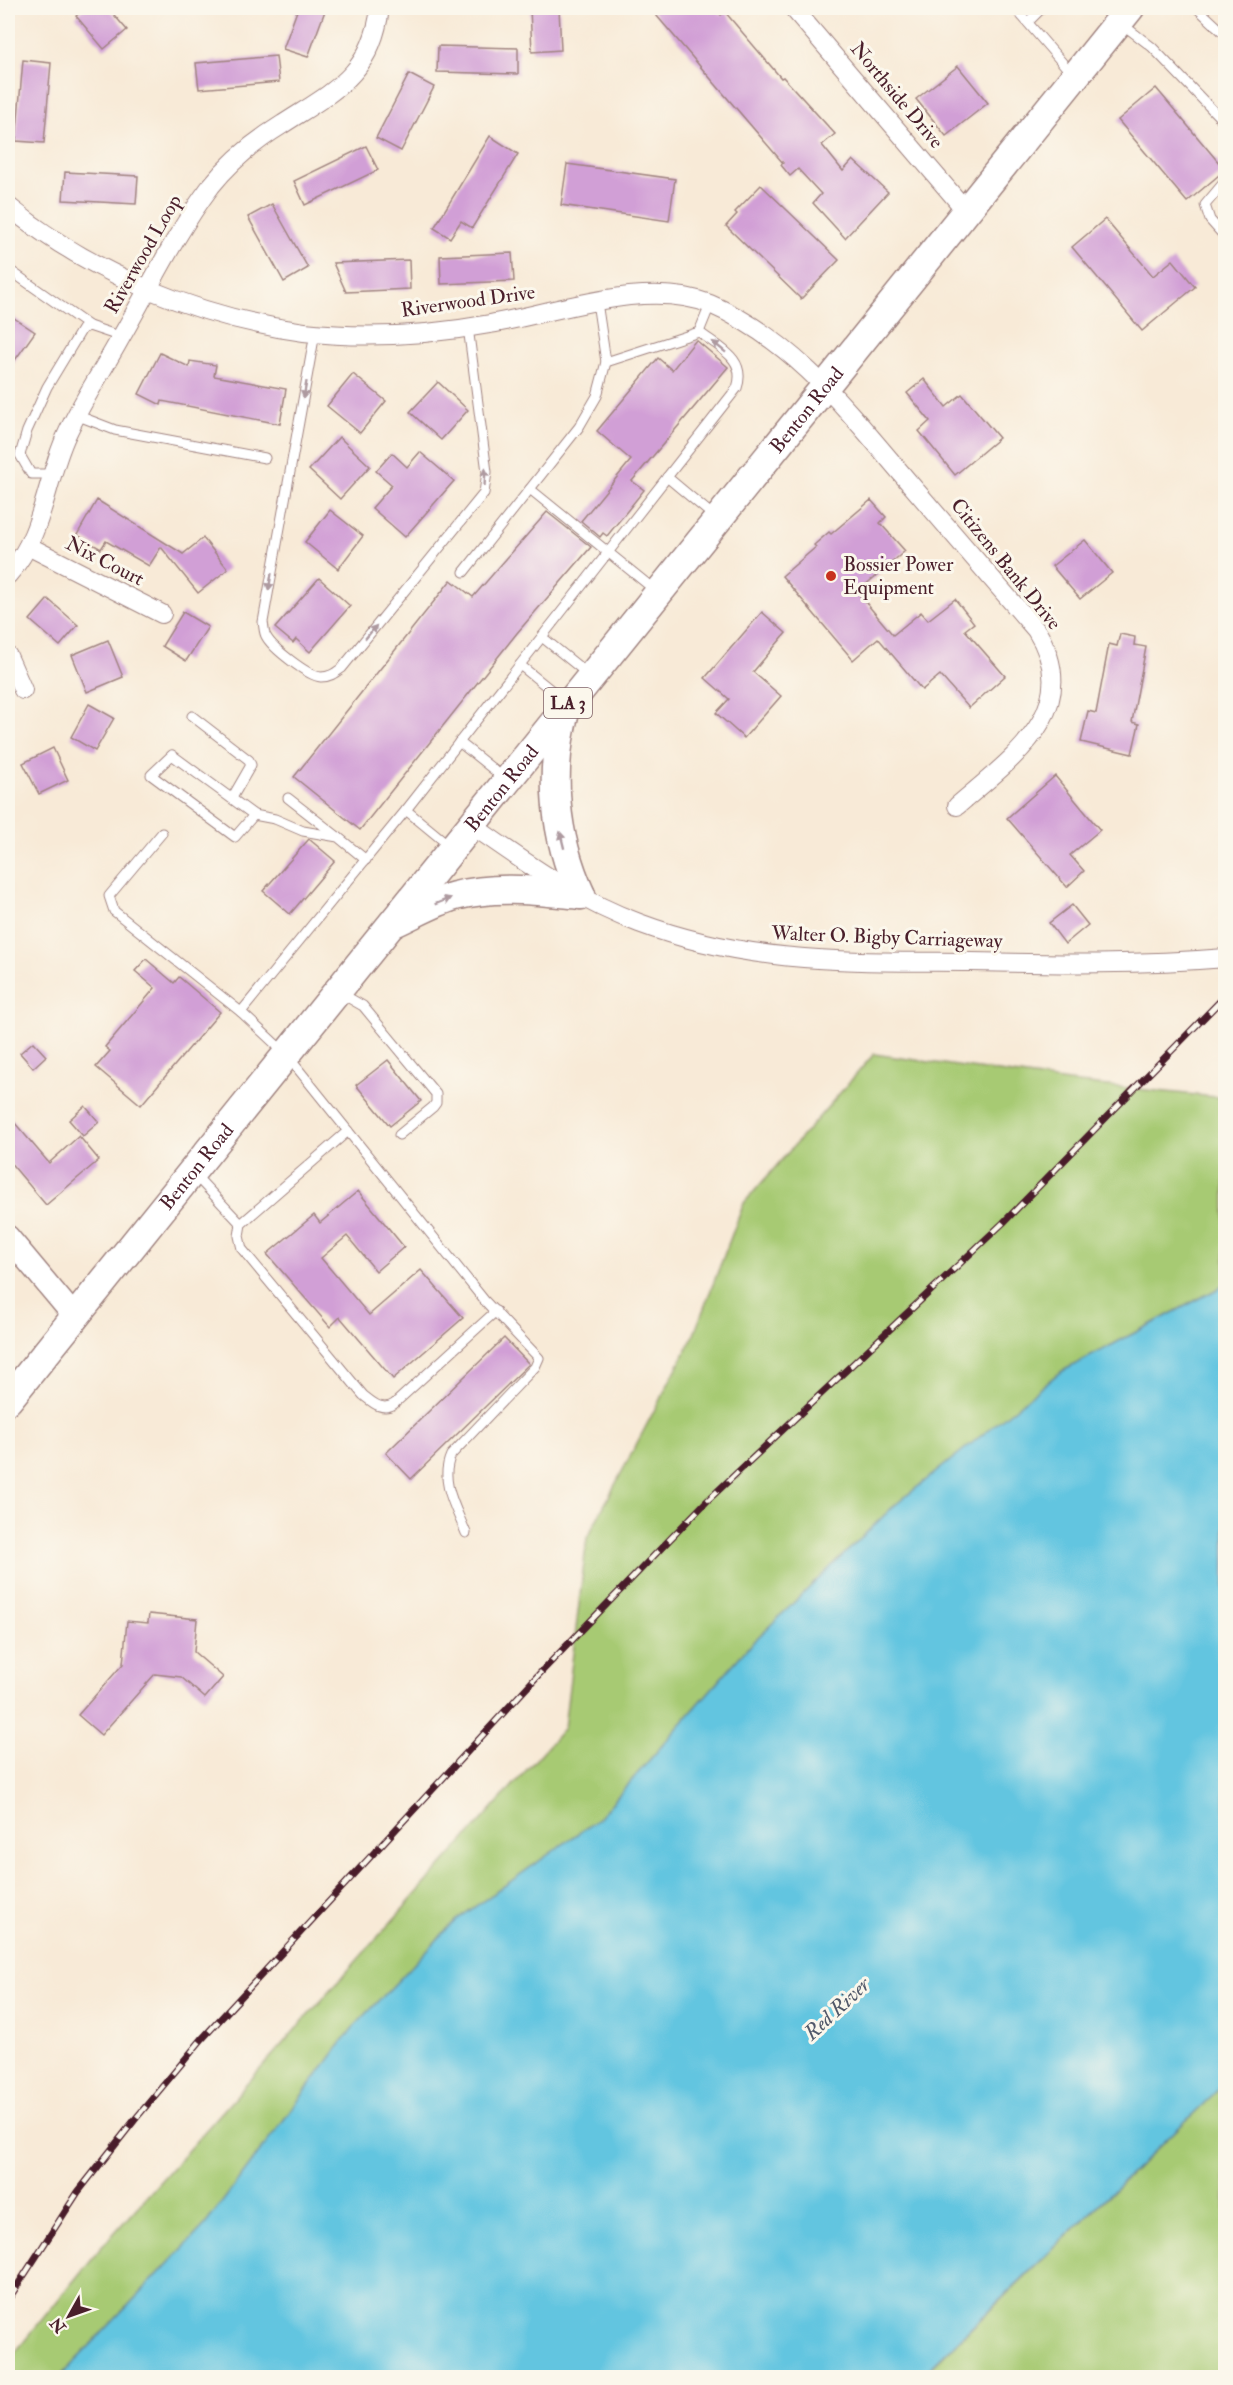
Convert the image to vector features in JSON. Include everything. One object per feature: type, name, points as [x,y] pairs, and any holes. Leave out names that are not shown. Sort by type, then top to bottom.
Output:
[{"type":"main road","name":"Benton Road","points":[[8,1400],[567,703],[1125,15]]},
{"type":"main road","points":[[567,703],[556,766],[554,794],[570,873],[581,896]]},
{"type":"main road","points":[[390,925],[454,897],[480,891],[514,889],[581,896]]},
{"type":"street","name":"Riverwood Loop","points":[[8,575],[28,546],[38,524],[51,474],[76,415],[198,204],[233,163],[283,124],[332,94],[348,81],[369,49],[378,26],[380,8]]},
{"type":"street","name":"Northside Drive","points":[[793,8],[967,212]]},
{"type":"street","name":"Riverwood Drive","points":[[8,206],[83,257],[148,288],[210,311],[315,333],[375,335],[427,333],[597,302],[634,297],[676,296],[710,305],[756,328],[826,385]]},
{"type":"street","name":"Citizens Bank Drive","points":[[826,385],[1036,630],[1049,656],[1053,670],[1052,688],[1043,719],[1034,735],[957,806]]},
{"type":"street","name":"Nix Court","points":[[28,546],[162,614]]},
{"type":"street","points":[[8,656],[23,690]]},
{"type":"street","name":"Walter O. Bigby Carriageway","points":[[470,824],[550,881],[637,922],[697,942],[758,955],[836,961],[1102,964],[1168,963],[1226,958]]},
{"type":"street","points":[[8,1237],[74,1316]]},
{"type":"lane","points":[[1015,8],[1074,77]]},
{"type":"lane","points":[[1028,22],[1042,8]]},
{"type":"lane","points":[[1197,8],[1226,35]]},
{"type":"lane","points":[[1125,15],[1152,47],[1226,124]]},
{"type":"lane","points":[[1226,180],[1205,205],[1210,219],[1226,238]]},
{"type":"lane","points":[[8,270],[89,326],[122,337]]},
{"type":"lane","points":[[464,572],[579,427],[597,396],[606,362],[597,302]]},
{"type":"lane","points":[[606,362],[699,332],[710,305]]},
{"type":"lane","points":[[51,474],[31,474],[20,455],[27,431],[47,387],[79,332],[89,326]]},
{"type":"lane","points":[[315,333],[263,622],[265,636],[276,648],[313,676],[324,677],[342,668],[484,493],[487,472],[468,327]]},
{"type":"lane","points":[[241,1012],[406,810],[737,388],[741,376],[739,363],[699,332]]},
{"type":"lane","points":[[76,415],[115,430],[265,458]]},
{"type":"lane","points":[[667,477],[717,519]]},
{"type":"lane","points":[[530,489],[658,592]]},
{"type":"lane","points":[[542,637],[590,676]]},
{"type":"lane","points":[[520,665],[567,703]]},
{"type":"lane","points":[[192,716],[249,760],[252,765],[232,798]]},
{"type":"lane","points":[[459,742],[506,779]]},
{"type":"lane","points":[[254,815],[235,837],[151,775],[172,755],[254,815],[275,819],[303,831],[338,837]]},
{"type":"lane","points":[[288,798],[366,860]]},
{"type":"lane","points":[[406,810],[452,847]]},
{"type":"lane","points":[[162,833],[110,896],[114,910],[241,1012],[286,1054],[496,1311],[539,1358],[535,1366],[450,1455],[445,1467],[447,1485],[466,1533]]},
{"type":"lane","points":[[337,991],[363,1006],[436,1094],[433,1107],[399,1135]]},
{"type":"lane","points":[[348,1131],[241,1224],[242,1249],[363,1395],[375,1405],[389,1407],[393,1404],[496,1311]]},
{"type":"lane","points":[[191,1171],[241,1224]]},
{"type":"green space","points":[[874,1054],[1068,1082],[1225,1098],[1225,1285],[1059,1373],[894,1506],[750,1645],[597,1820],[455,1921],[352,2029],[205,2225],[60,2377],[8,2378],[8,2361],[99,2250],[564,1728],[587,1538],[693,1337],[744,1203]]},
{"type":"green space","points":[[1225,2083],[1225,2377],[920,2378]]},
{"type":"water","name":"Red River","points":[[1225,1285],[1225,2083],[920,2377],[60,2377],[205,2225],[352,2029],[455,1921],[597,1820],[750,1645],[894,1506],[1059,1373]]},
{"type":"building","points":[[85,8],[108,8],[127,30],[104,49],[76,16]]},
{"type":"building","points":[[298,8],[326,8],[308,57],[283,49]]},
{"type":"building","points":[[530,8],[559,8],[561,50],[532,52]]},
{"type":"building","points":[[650,8],[715,8],[721,15],[725,12],[781,78],[783,77],[835,134],[822,145],[843,171],[853,160],[888,192],[845,238],[813,203],[821,194],[798,169],[790,176],[781,165],[783,163]]},
{"type":"building","points":[[438,46],[518,48],[518,74],[437,72]]},
{"type":"building","points":[[276,56],[279,82],[199,89],[196,63]]},
{"type":"building","points":[[23,60],[51,63],[44,143],[16,141]]},
{"type":"building","points":[[958,66],[988,103],[946,136],[916,99]]},
{"type":"building","points":[[409,74],[434,87],[401,151],[376,138]]},
{"type":"building","points":[[1156,88],[1225,170],[1187,202],[1118,120]]},
{"type":"building","points":[[490,136],[518,154],[472,228],[461,221],[450,238],[434,228]]},
{"type":"building","points":[[366,146],[378,170],[305,205],[294,181]]},
{"type":"building","points":[[567,164],[675,179],[669,221],[561,205]]},
{"type":"building","points":[[65,172],[138,176],[136,204],[63,200]]},
{"type":"building","points":[[761,185],[839,260],[801,299],[726,226],[737,214],[735,212]]},
{"type":"building","points":[[272,204],[308,268],[284,282],[248,217]]},
{"type":"building","points":[[1105,219],[1153,276],[1173,260],[1195,287],[1142,331],[1072,247]]},
{"type":"building","points":[[512,253],[514,281],[441,284],[440,256]]},
{"type":"building","points":[[409,260],[410,289],[346,292],[333,263]]},
{"type":"building","points":[[8,314],[35,332],[8,370]]},
{"type":"building","points":[[696,340],[728,367],[632,481],[644,490],[607,536],[603,533],[600,537],[581,521],[631,460],[597,431],[658,358],[672,370]]},
{"type":"building","points":[[160,353],[189,367],[190,361],[216,365],[214,376],[286,389],[280,424],[162,401],[161,405],[139,394]]},
{"type":"building","points":[[353,374],[386,401],[360,433],[327,406]]},
{"type":"building","points":[[924,379],[946,407],[962,394],[999,438],[955,475],[919,431],[930,421],[907,393]]},
{"type":"building","points":[[438,382],[468,410],[441,440],[410,412]]},
{"type":"building","points":[[339,437],[370,466],[340,499],[309,470]]},
{"type":"building","points":[[420,452],[454,481],[405,537],[372,508],[392,485],[376,471],[392,453],[407,467]]},
{"type":"building","points":[[97,500],[183,554],[203,538],[228,569],[198,593],[161,547],[149,566],[106,541],[101,549],[77,535]]},
{"type":"building","points":[[871,500],[886,517],[880,523],[905,551],[857,592],[893,635],[921,612],[928,620],[955,599],[974,623],[965,630],[1005,676],[969,708],[940,675],[922,690],[878,638],[853,660],[782,576],[816,547],[814,545],[829,532],[831,534]]},
{"type":"building","points":[[330,510],[363,536],[338,569],[305,542]]},
{"type":"building","points":[[547,512],[591,547],[517,633],[360,830],[294,777],[451,580],[473,597]]},
{"type":"building","points":[[1085,540],[1112,573],[1080,599],[1052,566]]},
{"type":"building","points":[[319,578],[350,606],[310,652],[296,639],[293,643],[275,628]]},
{"type":"building","points":[[48,599],[78,625],[60,646],[30,620]]},
{"type":"building","points":[[183,612],[208,627],[186,661],[162,646]]},
{"type":"building","points":[[762,612],[786,633],[753,672],[781,696],[744,738],[716,713],[729,699],[705,678]]},
{"type":"building","points":[[1120,634],[1135,637],[1134,645],[1146,647],[1132,722],[1139,724],[1132,754],[1081,742],[1088,711],[1096,713],[1109,644],[1117,646]]},
{"type":"building","points":[[108,640],[123,677],[87,692],[72,655]]},
{"type":"building","points":[[89,704],[114,718],[95,751],[71,737]]},
{"type":"building","points":[[53,748],[68,780],[39,794],[23,763]]},
{"type":"building","points":[[1055,776],[1100,830],[1070,855],[1084,871],[1067,887],[1007,818]]},
{"type":"building","points":[[309,839],[335,861],[290,914],[263,891]]},
{"type":"building","points":[[1072,905],[1088,925],[1065,944],[1049,923]]},
{"type":"building","points":[[146,959],[174,983],[179,977],[220,1012],[141,1105],[96,1067],[110,1051],[105,1047],[155,988],[135,971]]},
{"type":"building","points":[[33,1042],[46,1056],[33,1068],[20,1053]]},
{"type":"building","points":[[388,1060],[421,1101],[390,1126],[356,1085]]},
{"type":"building","points":[[85,1106],[99,1122],[83,1136],[69,1120]]},
{"type":"building","points":[[8,1115],[49,1163],[79,1136],[99,1160],[46,1205],[8,1160]]},
{"type":"building","points":[[358,1191],[404,1247],[376,1271],[347,1236],[321,1258],[369,1315],[421,1270],[463,1318],[393,1379],[340,1317],[330,1327],[267,1254],[314,1215],[320,1223]]},
{"type":"building","points":[[504,1338],[529,1364],[411,1479],[386,1453]]},
{"type":"building","points":[[149,1614],[197,1619],[194,1652],[223,1677],[205,1698],[181,1677],[155,1674],[101,1735],[78,1715],[123,1664],[127,1621],[148,1623]]},
{"type":"railway","points":[[8,2300],[78,2192],[202,2039],[542,1671],[707,1501],[1003,1223],[1226,995]]},
{"type":"place","name":"Bossier Power Equipment","points":[[831,576]]}]
